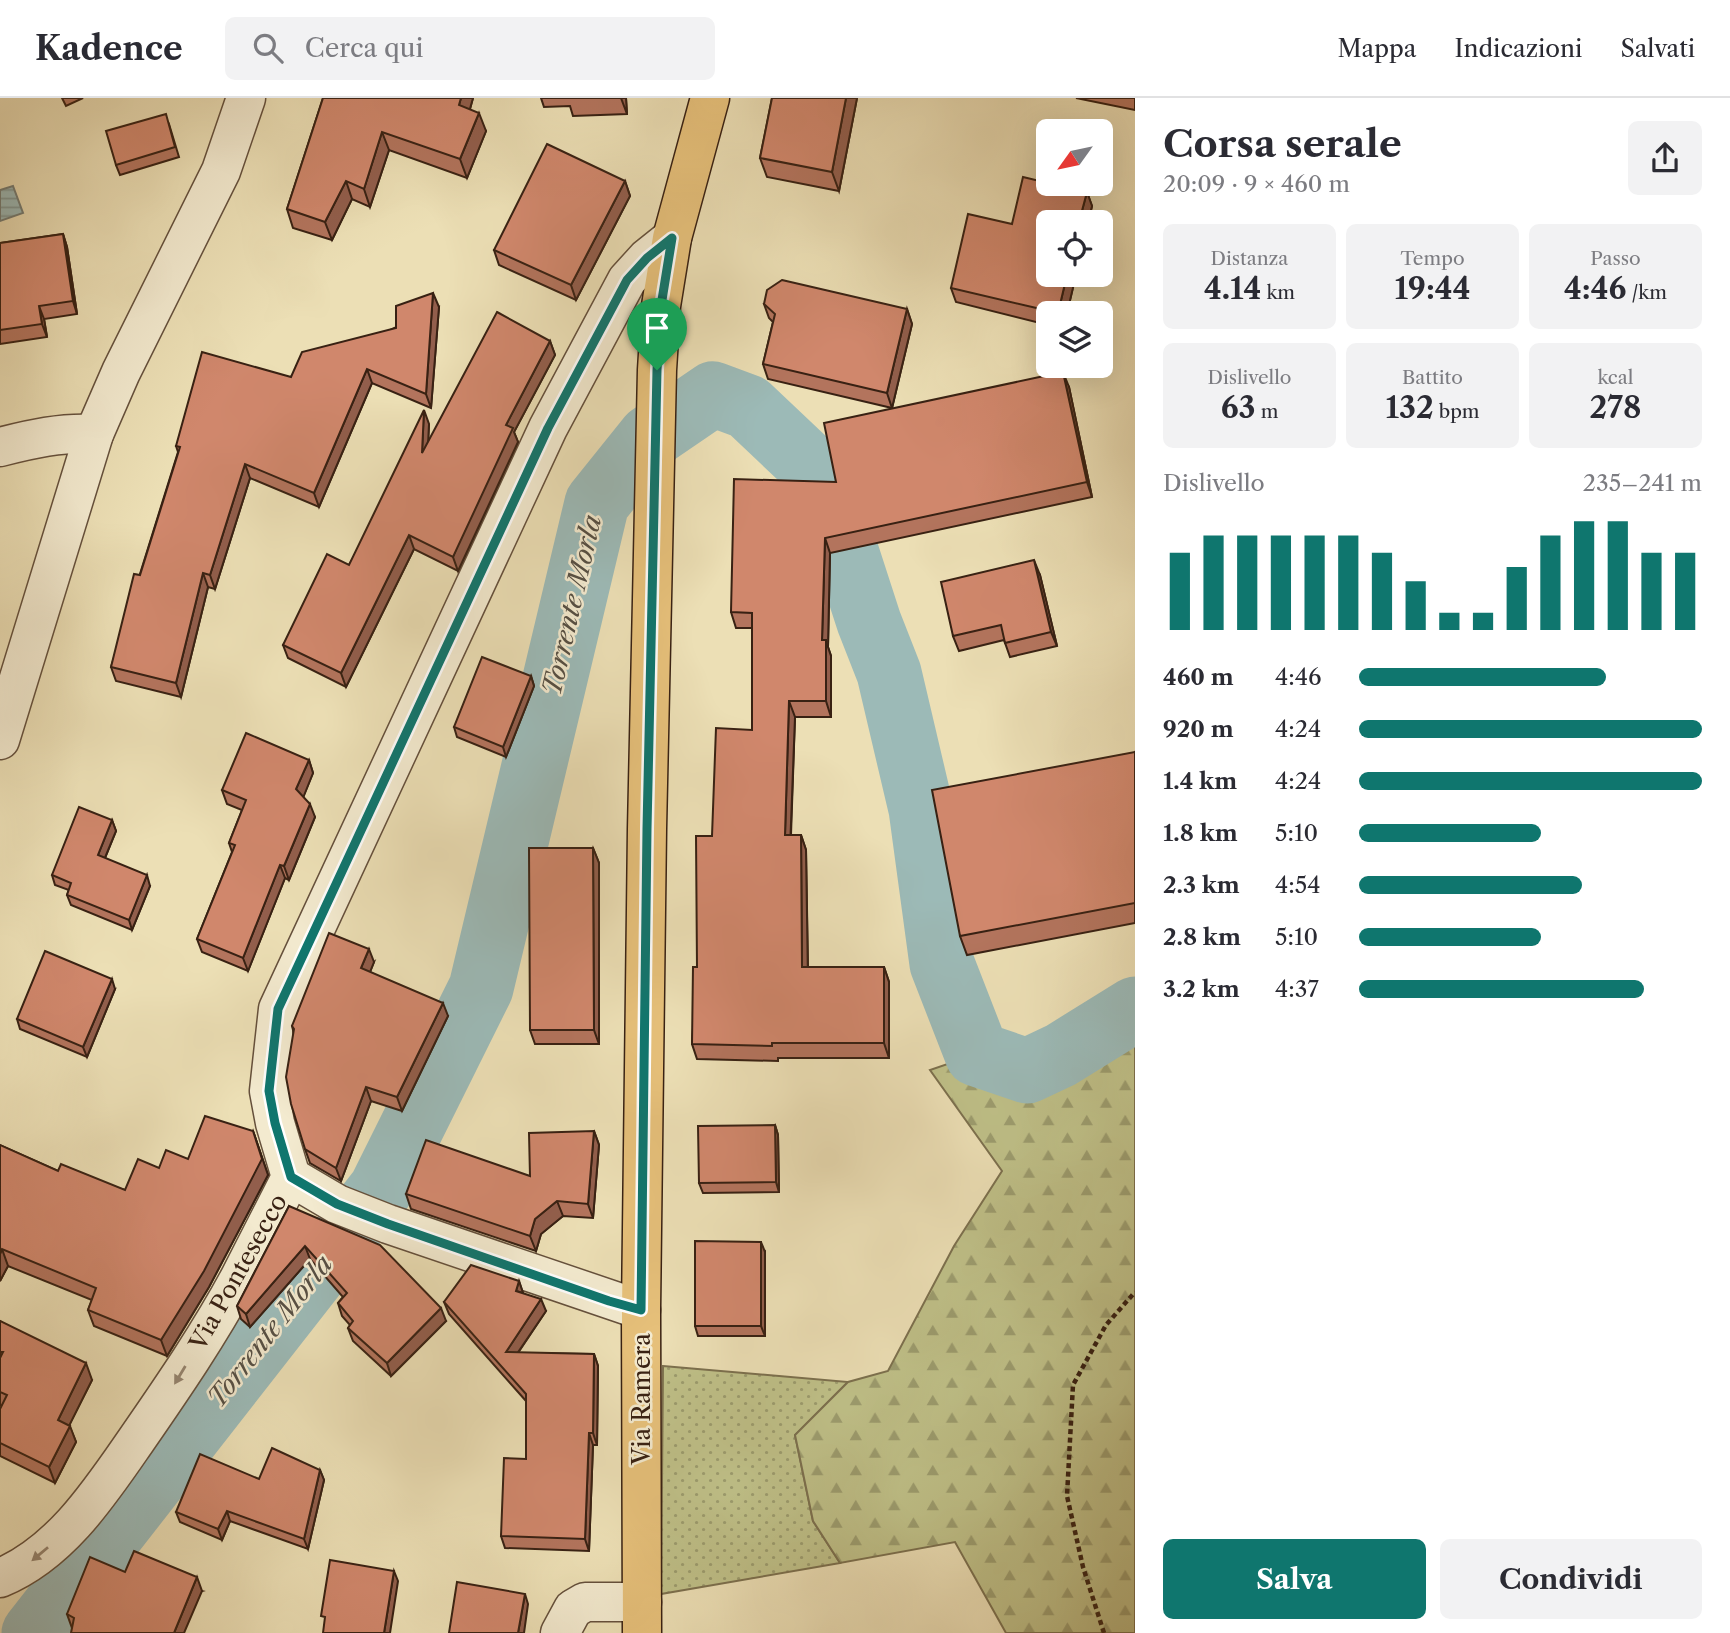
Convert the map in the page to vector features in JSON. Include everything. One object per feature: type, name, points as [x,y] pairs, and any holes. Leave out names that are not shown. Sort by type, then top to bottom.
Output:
[{"type":"main road","points":[[672,238],[710,98]]},
{"type":"main road","name":"Via Ramera","points":[[642,1617],[641,1310],[654,474],[661,306],[672,238]]},
{"type":"street","points":[[0,740],[94,434],[121,372],[221,171],[246,98]]},
{"type":"street","name":"Via Pontesecco","points":[[0,1577],[22,1568],[44,1551],[102,1490],[171,1390],[239,1279],[291,1177],[275,1123],[269,1091],[278,1009],[548,428],[627,280],[647,258],[672,238]]},
{"type":"street","points":[[0,447],[33,438],[94,434]]},
{"type":"street","points":[[291,1177],[337,1204],[388,1224],[641,1310]]},
{"type":"street","points":[[560,1633],[573,1609],[585,1602],[642,1617]]},
{"type":"path","points":[[1104,1633],[1083,1567],[1067,1496],[1073,1385],[1106,1325],[1135,1292]]},
{"type":"green space","points":[[1135,1006],[1135,1633],[1006,1633],[955,1542],[840,1563],[813,1521],[795,1435],[848,1382],[888,1371],[954,1246],[1002,1171],[930,1070],[962,1059],[1025,1097]]},
{"type":"green space","points":[[663,1366],[848,1382],[795,1435],[813,1521],[840,1563],[661,1594]]},
{"type":"water","points":[[13,186],[23,213],[0,221],[0,190]]},
{"type":"building","points":[[323,98],[461,98],[459,105],[479,113],[460,159],[382,132],[364,189],[346,181],[325,222],[287,209]]},
{"type":"building","points":[[772,98],[846,98],[832,172],[760,158]]},
{"type":"building","points":[[166,114],[175,147],[116,165],[106,131]]},
{"type":"building","points":[[547,144],[625,181],[571,285],[494,250]]},
{"type":"building","points":[[1023,177],[1036,180],[1036,196],[1086,196],[1082,210],[1036,210],[1036,287],[1064,287],[1061,301],[1036,301],[1036,308],[951,288],[968,214],[1012,224]]},
{"type":"building","points":[[63,234],[73,301],[39,306],[42,324],[0,330],[0,243]]},
{"type":"building","points":[[782,280],[907,309],[887,393],[763,364],[775,314],[764,304],[767,290]]},
{"type":"building","points":[[433,293],[426,394],[367,369],[314,493],[245,464],[210,575],[203,573],[176,683],[111,667],[134,574],[140,575],[180,447],[176,446],[202,352],[291,377],[302,352],[396,328],[396,306]]},
{"type":"building","points":[[497,312],[550,341],[506,425],[513,428],[453,557],[409,535],[341,673],[283,645],[327,554],[349,565],[424,410],[422,453]]},
{"type":"building","points":[[1036,378],[1064,378],[1087,482],[825,538],[822,640],[826,640],[826,701],[789,701],[785,835],[801,835],[802,967],[884,967],[884,1043],[772,1043],[772,1046],[692,1044],[693,967],[697,967],[696,836],[712,836],[716,728],[752,730],[752,613],[731,612],[734,479],[836,482],[824,423]]},
{"type":"building","points":[[1034,560],[1051,632],[1005,643],[1001,625],[953,636],[941,582]]},
{"type":"building","points":[[482,657],[531,676],[503,747],[454,727]]},
{"type":"building","points":[[246,733],[309,760],[296,789],[310,804],[284,866],[280,865],[243,958],[197,939],[235,845],[229,843],[246,800],[222,790]]},
{"type":"building","points":[[1135,752],[1135,903],[960,936],[932,790]]},
{"type":"building","points":[[79,807],[112,820],[98,855],[147,875],[129,920],[67,895],[71,883],[52,875]]},
{"type":"building","points":[[529,848],[593,848],[594,1030],[530,1030]]},
{"type":"building","points":[[329,933],[369,949],[361,968],[443,1003],[397,1097],[366,1087],[336,1168],[305,1149],[286,1077],[294,1029],[292,1026]]},
{"type":"building","points":[[45,951],[112,979],[83,1047],[17,1019]]},
{"type":"building","points":[[205,1116],[253,1131],[262,1159],[204,1271],[161,1340],[88,1310],[96,1288],[2,1249],[0,1254],[0,1145],[58,1171],[61,1164],[125,1190],[138,1159],[159,1168],[166,1150],[188,1159]]},
{"type":"building","points":[[775,1125],[776,1182],[699,1183],[698,1126]]},
{"type":"building","points":[[594,1131],[588,1204],[557,1201],[535,1219],[530,1236],[406,1194],[426,1140],[530,1176],[529,1133]]},
{"type":"building","points":[[289,1206],[380,1245],[441,1308],[387,1363],[348,1328],[353,1321],[338,1303],[347,1293],[305,1246],[246,1314],[237,1306]]},
{"type":"building","points":[[695,1241],[761,1242],[761,1326],[695,1326]]},
{"type":"building","points":[[471,1265],[519,1281],[516,1291],[541,1299],[506,1352],[594,1354],[593,1433],[589,1433],[585,1539],[501,1536],[504,1458],[526,1459],[526,1394],[444,1302]]},
{"type":"building","points":[[0,1321],[86,1363],[58,1420],[70,1426],[49,1467],[0,1443],[0,1409],[7,1395],[0,1392],[0,1358],[3,1352],[0,1352]]},
{"type":"building","points":[[272,1448],[320,1470],[304,1539],[227,1511],[218,1529],[176,1512],[200,1454],[259,1479]]},
{"type":"building","points":[[134,1551],[197,1577],[174,1633],[71,1633],[74,1618],[67,1614],[90,1557],[125,1572]]},
{"type":"building","points":[[330,1560],[394,1571],[384,1633],[323,1633],[325,1617],[321,1616]]},
{"type":"building","points":[[457,1582],[525,1594],[518,1633],[449,1633]]},
{"type":"waterway","name":"Torrente Morla","points":[[34,1633],[381,1189],[481,988],[597,503],[650,437],[713,394],[748,407],[822,477],[869,622],[889,673],[921,809],[942,964],[977,1054],[1027,1071],[1061,1055],[1135,1009]]},
{"type":"route","points":[[672,238],[661,306],[657,370],[647,829],[641,1310],[388,1224],[337,1204],[291,1177],[275,1123],[269,1091],[278,1009],[548,428],[627,280],[647,258],[672,238]]}]
